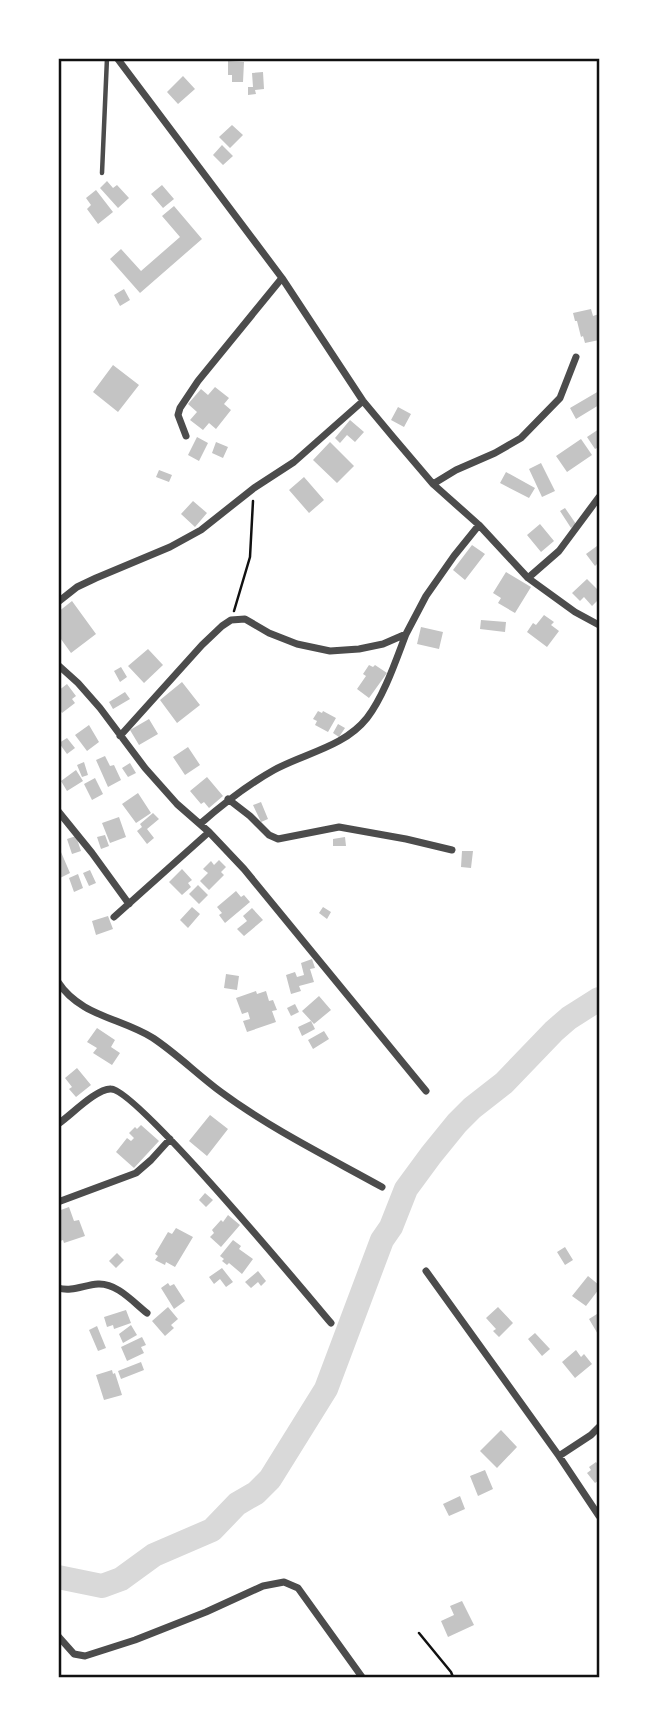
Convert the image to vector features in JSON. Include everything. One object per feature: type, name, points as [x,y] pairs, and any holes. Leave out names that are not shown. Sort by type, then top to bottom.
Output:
[{"type":"street","points":[[117,58],[282,278],[363,401],[433,484],[479,525],[528,578],[575,612],[599,625]]},
{"type":"street","points":[[186,436],[178,415],[180,408],[198,381],[282,278]]},
{"type":"street","points":[[433,484],[521,438],[560,398],[576,356]]},
{"type":"street","points":[[58,602],[77,587],[170,547],[201,530],[254,488],[294,462],[363,401]]},
{"type":"street","points":[[528,578],[558,551],[599,497]]},
{"type":"street","points":[[200,824],[228,799],[276,769],[336,743],[367,718],[390,676],[405,634],[426,596],[479,525]]},
{"type":"street","points":[[120,736],[202,645],[232,620],[245,619],[269,633],[297,644],[330,651],[371,647],[405,634]]},
{"type":"street","points":[[58,665],[93,699],[169,795],[244,869],[426,1091]]},
{"type":"street","points":[[228,799],[269,835],[278,839],[339,827],[452,850]]},
{"type":"street","points":[[58,811],[129,904]]},
{"type":"street","points":[[114,917],[209,832]]},
{"type":"street","points":[[58,982],[67,995],[81,1005],[94,1013],[129,1025],[153,1039],[221,1092],[271,1125],[382,1187]]},
{"type":"street","points":[[58,1124],[99,1092],[113,1088],[120,1092],[170,1139],[331,1323]]},
{"type":"street","points":[[58,1202],[136,1173],[170,1139]]},
{"type":"street","points":[[426,1271],[559,1456],[599,1517]]},
{"type":"street","points":[[58,1289],[66,1291],[98,1284],[110,1285],[147,1313]]},
{"type":"street","points":[[559,1456],[592,1435],[599,1427]]},
{"type":"street","points":[[58,1636],[74,1654],[85,1656],[135,1640],[263,1586],[284,1582],[298,1588],[362,1677]]},
{"type":"lane","points":[[103,173],[107,58]]},
{"type":"path","points":[[232,620],[250,557],[254,488]]},
{"type":"path","points":[[419,1633],[453,1677]]},
{"type":"building","points":[[228,61],[244,62],[243,82],[232,82],[232,75],[228,75]]},
{"type":"building","points":[[263,72],[264,89],[255,90],[256,94],[248,95],[248,87],[253,87],[252,73]]},
{"type":"building","points":[[183,76],[195,89],[178,104],[167,92]]},
{"type":"building","points":[[232,125],[243,135],[230,148],[219,137]]},
{"type":"building","points":[[222,145],[233,156],[223,165],[213,155]]},
{"type":"building","points":[[107,181],[113,188],[117,185],[129,198],[118,208],[100,188]]},
{"type":"building","points":[[162,185],[174,199],[163,208],[151,194]]},
{"type":"building","points":[[96,190],[113,212],[98,224],[87,209],[91,205],[86,198]]},
{"type":"building","points":[[174,206],[202,239],[140,293],[110,259],[121,249],[141,271],[180,237],[162,216]]},
{"type":"building","points":[[124,289],[130,300],[120,306],[114,295]]},
{"type":"building","points":[[591,309],[593,316],[599,314],[599,340],[585,343],[573,313]]},
{"type":"building","points":[[113,365],[139,385],[118,412],[93,392]]},
{"type":"building","points":[[215,387],[229,398],[224,404],[231,410],[216,429],[209,423],[203,430],[190,420],[197,412],[188,404],[201,389],[208,395]]},
{"type":"building","points":[[599,391],[599,405],[576,419],[570,408]]},
{"type":"building","points":[[398,407],[411,414],[404,427],[391,420]]},
{"type":"building","points":[[350,420],[364,432],[355,442],[347,435],[340,443],[335,438]]},
{"type":"building","points":[[599,429],[599,447],[595,449],[587,437]]},
{"type":"building","points":[[197,437],[208,443],[199,461],[188,455]]},
{"type":"building","points":[[581,439],[592,455],[567,472],[556,456]]},
{"type":"building","points":[[216,442],[228,447],[223,458],[212,453]]},
{"type":"building","points":[[330,442],[354,466],[337,483],[313,460]]},
{"type":"building","points":[[541,463],[555,491],[542,497],[529,469]]},
{"type":"building","points":[[159,470],[172,475],[169,482],[156,477]]},
{"type":"building","points":[[506,472],[535,488],[529,498],[500,483]]},
{"type":"building","points":[[304,477],[324,500],[309,513],[289,490]]},
{"type":"building","points":[[193,501],[207,513],[195,527],[181,514]]},
{"type":"building","points":[[565,508],[576,524],[571,528],[560,511]]},
{"type":"building","points":[[540,524],[554,541],[541,552],[527,535]]},
{"type":"building","points":[[472,545],[485,554],[465,580],[453,570]]},
{"type":"building","points":[[597,546],[599,562],[595,566],[586,554]]},
{"type":"building","points":[[506,572],[531,587],[515,613],[498,603],[501,598],[493,593]]},
{"type":"building","points":[[587,579],[599,591],[599,599],[592,606],[584,597],[580,601],[572,593]]},
{"type":"building","points":[[72,601],[96,634],[71,653],[58,635],[58,612]]},
{"type":"building","points":[[544,615],[554,622],[551,625],[559,631],[547,647],[527,632],[533,623],[536,625]]},
{"type":"building","points":[[481,620],[506,622],[505,632],[480,629]]},
{"type":"building","points":[[421,627],[443,632],[439,649],[417,644]]},
{"type":"building","points":[[148,649],[163,665],[144,683],[128,666]]},
{"type":"building","points":[[369,665],[375,665],[387,673],[369,698],[357,689],[366,676],[363,674]]},
{"type":"building","points":[[121,667],[127,677],[120,682],[114,671]]},
{"type":"building","points":[[182,682],[200,705],[177,723],[160,700]]},
{"type":"building","points":[[67,684],[76,696],[72,699],[75,703],[62,713],[58,707],[58,691]]},
{"type":"building","points":[[125,692],[130,699],[113,709],[109,702]]},
{"type":"building","points":[[318,711],[336,718],[328,732],[315,725],[317,721],[313,719]]},
{"type":"building","points":[[149,719],[158,734],[139,745],[130,730]]},
{"type":"building","points":[[338,724],[345,728],[339,737],[333,733]]},
{"type":"building","points":[[89,725],[99,742],[87,751],[75,735]]},
{"type":"building","points":[[67,738],[75,748],[67,754],[59,743]]},
{"type":"building","points":[[188,747],[200,765],[185,775],[173,757]]},
{"type":"building","points":[[105,756],[110,766],[114,765],[121,780],[108,787],[96,760]]},
{"type":"building","points":[[84,762],[88,775],[82,777],[77,765]]},
{"type":"building","points":[[130,763],[136,773],[128,777],[122,768]]},
{"type":"building","points":[[76,770],[83,781],[67,791],[61,781]]},
{"type":"building","points":[[207,777],[223,796],[209,808],[204,802],[201,804],[190,791]]},
{"type":"building","points":[[95,778],[103,794],[92,800],[84,784]]},
{"type":"building","points":[[138,793],[151,813],[136,823],[122,804]]},
{"type":"building","points":[[261,802],[268,819],[261,822],[253,805]]},
{"type":"building","points":[[153,813],[159,819],[147,829],[154,838],[147,844],[137,831],[142,827],[140,824]]},
{"type":"building","points":[[119,817],[126,837],[110,843],[102,823]]},
{"type":"building","points":[[105,835],[109,846],[101,849],[97,837]]},
{"type":"building","points":[[76,836],[81,851],[72,854],[67,839]]},
{"type":"building","points":[[345,837],[346,846],[333,846],[333,839]]},
{"type":"building","points":[[58,845],[70,873],[58,879]]},
{"type":"building","points":[[462,851],[473,851],[471,868],[461,867]]},
{"type":"building","points":[[219,860],[226,867],[221,872],[224,875],[209,890],[200,881],[208,873],[203,869],[211,861],[214,865]]},
{"type":"building","points":[[182,869],[192,880],[188,883],[191,887],[182,895],[169,882]]},
{"type":"building","points":[[90,870],[96,883],[89,886],[83,873]]},
{"type":"building","points":[[78,874],[83,888],[74,892],[69,878]]},
{"type":"building","points":[[198,885],[208,895],[199,904],[189,894]]},
{"type":"building","points":[[236,891],[250,902],[225,923],[217,907]]},
{"type":"building","points":[[192,907],[200,914],[188,928],[180,920]]},
{"type":"building","points":[[323,907],[331,912],[327,919],[319,913]]},
{"type":"building","points":[[252,908],[263,920],[244,936],[237,929],[247,921],[243,916]]},
{"type":"building","points":[[108,916],[113,929],[96,935],[92,921]]},
{"type":"building","points":[[312,959],[315,968],[310,969],[314,982],[299,986],[301,991],[291,994],[286,975],[295,972],[297,977],[304,975],[301,963]]},
{"type":"building","points":[[226,974],[239,976],[237,990],[224,988]]},
{"type":"building","points":[[256,991],[257,994],[266,991],[269,1001],[273,1000],[277,1010],[272,1011],[276,1022],[247,1032],[243,1021],[250,1019],[248,1012],[242,1014],[236,998]]},
{"type":"building","points":[[319,996],[331,1010],[314,1024],[302,1011]]},
{"type":"building","points":[[295,1004],[299,1012],[291,1016],[287,1008]]},
{"type":"building","points":[[311,1021],[315,1029],[302,1036],[298,1027]]},
{"type":"building","points":[[97,1028],[115,1040],[111,1047],[120,1053],[112,1065],[93,1053],[97,1048],[87,1042]]},
{"type":"building","points":[[324,1031],[329,1039],[313,1049],[308,1040]]},
{"type":"building","points":[[77,1068],[91,1085],[76,1097],[65,1078]]},
{"type":"building","points":[[210,1115],[228,1129],[207,1156],[189,1141]]},
{"type":"building","points":[[141,1125],[159,1141],[134,1168],[116,1152],[127,1138],[131,1141],[134,1138],[129,1133]]},
{"type":"building","points":[[205,1193],[213,1200],[206,1207],[199,1200]]},
{"type":"building","points":[[69,1207],[74,1221],[79,1220],[85,1236],[64,1243],[63,1240],[58,1242],[58,1211]]},
{"type":"building","points":[[228,1215],[240,1225],[221,1247],[210,1237],[214,1233],[212,1230]]},
{"type":"building","points":[[176,1228],[193,1237],[175,1267],[155,1260],[158,1256],[155,1254],[168,1232],[172,1234]]},
{"type":"building","points":[[233,1240],[241,1246],[239,1249],[253,1259],[242,1274],[229,1263],[227,1265],[222,1261],[224,1259],[220,1256]]},
{"type":"building","points":[[565,1247],[573,1260],[565,1265],[557,1252]]},
{"type":"building","points":[[117,1253],[124,1260],[116,1268],[109,1261]]},
{"type":"building","points":[[222,1268],[233,1282],[226,1287],[220,1279],[214,1284],[209,1277]]},
{"type":"building","points":[[258,1271],[266,1281],[261,1286],[258,1282],[251,1288],[245,1282]]},
{"type":"building","points":[[588,1276],[599,1285],[599,1289],[586,1306],[572,1296]]},
{"type":"building","points":[[168,1283],[170,1286],[174,1284],[185,1301],[174,1309],[161,1288]]},
{"type":"building","points":[[168,1307],[178,1319],[171,1325],[174,1328],[165,1336],[152,1321]]},
{"type":"building","points":[[498,1307],[513,1323],[499,1337],[486,1318]]},
{"type":"building","points":[[126,1310],[131,1323],[114,1329],[113,1325],[107,1327],[104,1317]]},
{"type":"building","points":[[597,1314],[599,1317],[599,1336],[589,1319]]},
{"type":"building","points":[[131,1325],[137,1335],[123,1343],[119,1334]]},
{"type":"building","points":[[97,1326],[106,1348],[98,1351],[89,1330]]},
{"type":"building","points":[[535,1333],[550,1349],[542,1356],[528,1339]]},
{"type":"building","points":[[142,1337],[146,1345],[141,1347],[144,1353],[127,1361],[121,1347]]},
{"type":"building","points":[[576,1350],[581,1357],[584,1354],[592,1364],[575,1378],[562,1362]]},
{"type":"building","points":[[141,1362],[144,1370],[121,1379],[118,1371]]},
{"type":"building","points":[[112,1370],[122,1395],[104,1400],[96,1375]]},
{"type":"building","points":[[501,1430],[517,1447],[497,1468],[480,1451]]},
{"type":"building","points":[[596,1462],[599,1466],[599,1480],[595,1483],[587,1473],[591,1470],[589,1467]]},
{"type":"building","points":[[485,1470],[493,1489],[478,1496],[470,1476]]},
{"type":"building","points":[[460,1496],[465,1509],[449,1516],[443,1504]]},
{"type":"building","points":[[462,1601],[474,1625],[448,1637],[441,1621],[454,1615],[450,1606]]},
{"type":"waterway","points":[[58,1577],[102,1586],[121,1579],[154,1555],[212,1530],[237,1504],[256,1493],[270,1479],[326,1389],[382,1240],[391,1227],[406,1189],[457,1123],[472,1108],[504,1083],[569,1018],[599,999]]}]
